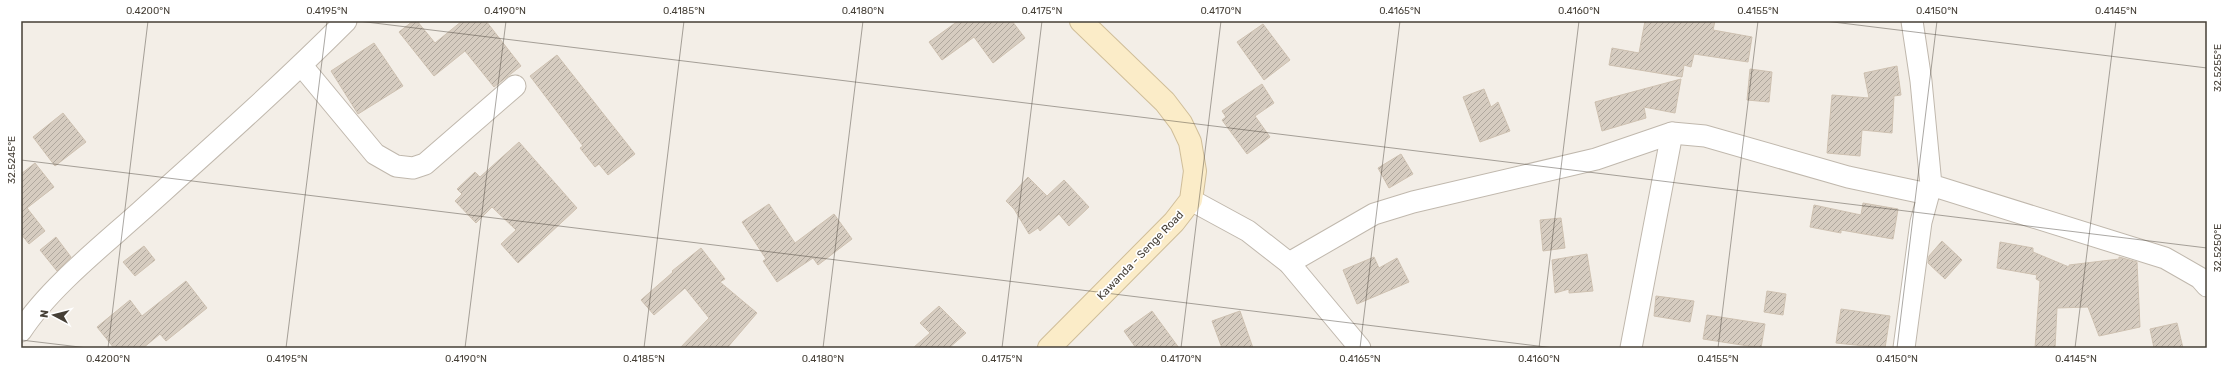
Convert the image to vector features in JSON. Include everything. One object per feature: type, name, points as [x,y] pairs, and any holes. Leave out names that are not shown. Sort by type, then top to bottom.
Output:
[{"type":"street","points":[[21,331],[33,313],[95,252],[302,66],[346,21]]},
{"type":"street","name":"Kawanda - Senge Road","points":[[1049,348],[1174,222],[1191,200],[1195,171],[1190,142],[1181,123],[1165,102],[1081,21]]},
{"type":"street","points":[[1904,348],[1921,222],[1930,189],[1921,81],[1912,21]]},
{"type":"street","points":[[302,66],[375,154],[396,166],[413,168],[425,164],[515,86]]},
{"type":"street","points":[[1289,263],[1374,214],[1413,202],[1596,159],[1672,133],[1705,136],[1848,177],[1930,189],[2165,258],[2200,278],[2207,286]]},
{"type":"street","points":[[1631,348],[1672,133]]},
{"type":"street","points":[[1191,200],[1248,231],[1289,263],[1360,348]]},
{"type":"building","points":[[413,21],[417,21],[435,43],[462,21],[486,21],[521,66],[494,87],[465,51],[434,76],[399,32]]},
{"type":"building","points":[[958,21],[1012,21],[1025,38],[993,63],[974,37],[942,60],[929,42]]},
{"type":"building","points":[[1645,21],[1715,21],[1713,30],[1752,37],[1748,62],[1694,54],[1691,67],[1684,65],[1682,77],[1609,65],[1612,48],[1639,53]]},
{"type":"building","points":[[1263,24],[1290,60],[1264,80],[1237,42]]},
{"type":"building","points":[[374,43],[403,86],[358,114],[331,71]]},
{"type":"building","points":[[557,55],[635,154],[608,175],[599,164],[595,167],[580,148],[583,146],[530,76]]},
{"type":"building","points":[[1897,66],[1901,95],[1894,96],[1892,133],[1862,130],[1860,156],[1827,153],[1832,95],[1869,98],[1864,73]]},
{"type":"building","points":[[1750,69],[1772,72],[1769,102],[1747,100]]},
{"type":"building","points":[[1681,79],[1675,113],[1644,107],[1646,118],[1602,131],[1595,102]]},
{"type":"building","points":[[1262,84],[1274,103],[1255,116],[1270,137],[1247,154],[1222,120],[1226,117],[1222,111]]},
{"type":"building","points":[[1484,89],[1491,107],[1498,102],[1510,131],[1480,142],[1463,97]]},
{"type":"building","points":[[63,113],[86,142],[55,166],[33,137]]},
{"type":"building","points":[[519,142],[577,208],[518,263],[501,244],[516,230],[492,207],[476,223],[455,201],[462,194],[457,189],[475,172],[480,177]]},
{"type":"building","points":[[1401,154],[1413,174],[1389,188],[1378,168]]},
{"type":"building","points":[[35,163],[54,187],[27,208],[45,231],[29,244],[21,234],[21,174]]},
{"type":"building","points":[[1028,177],[1047,196],[1064,180],[1089,207],[1069,226],[1059,214],[1040,231],[1038,228],[1029,234],[1014,209],[1006,201]]},
{"type":"building","points":[[1863,203],[1898,209],[1893,239],[1841,230],[1841,233],[1810,227],[1814,205],[1861,215]]},
{"type":"building","points":[[769,204],[795,243],[834,214],[852,239],[818,265],[813,258],[777,282],[763,261],[766,259],[742,222]]},
{"type":"building","points":[[1561,218],[1565,248],[1543,251],[1540,220]]},
{"type":"building","points":[[56,237],[71,257],[57,271],[40,250]]},
{"type":"building","points":[[1942,241],[1962,260],[1945,279],[1928,263],[1929,256]]},
{"type":"building","points":[[2000,242],[2033,248],[2033,252],[2069,267],[2069,265],[2119,259],[2119,257],[2137,262],[2140,327],[2099,336],[2088,307],[2057,308],[2055,348],[2035,348],[2040,281],[2036,279],[2037,275],[1997,268]]},
{"type":"building","points":[[144,246],[155,260],[135,276],[123,262]]},
{"type":"building","points":[[701,248],[725,279],[720,282],[757,313],[727,348],[680,348],[709,318],[685,288],[654,315],[641,300],[673,272],[672,271]]},
{"type":"building","points":[[1587,254],[1593,291],[1569,293],[1569,289],[1555,293],[1552,260]]},
{"type":"building","points":[[1374,257],[1379,268],[1397,258],[1409,282],[1357,304],[1343,270]]},
{"type":"building","points":[[186,281],[207,308],[166,341],[160,334],[143,348],[114,348],[97,327],[130,300],[142,316]]},
{"type":"building","points":[[1767,291],[1786,294],[1783,315],[1764,312]]},
{"type":"building","points":[[1656,296],[1694,301],[1690,322],[1654,316]]},
{"type":"building","points":[[939,306],[966,333],[949,348],[913,348],[930,333],[920,323]]},
{"type":"building","points":[[1841,309],[1890,316],[1885,348],[1836,343]]},
{"type":"building","points":[[1152,311],[1179,348],[1136,348],[1124,331]]},
{"type":"building","points":[[1240,311],[1253,348],[1222,348],[1212,321]]},
{"type":"building","points":[[1707,315],[1765,324],[1761,348],[1703,339]]},
{"type":"building","points":[[2177,323],[2183,348],[2154,348],[2150,329]]}]
